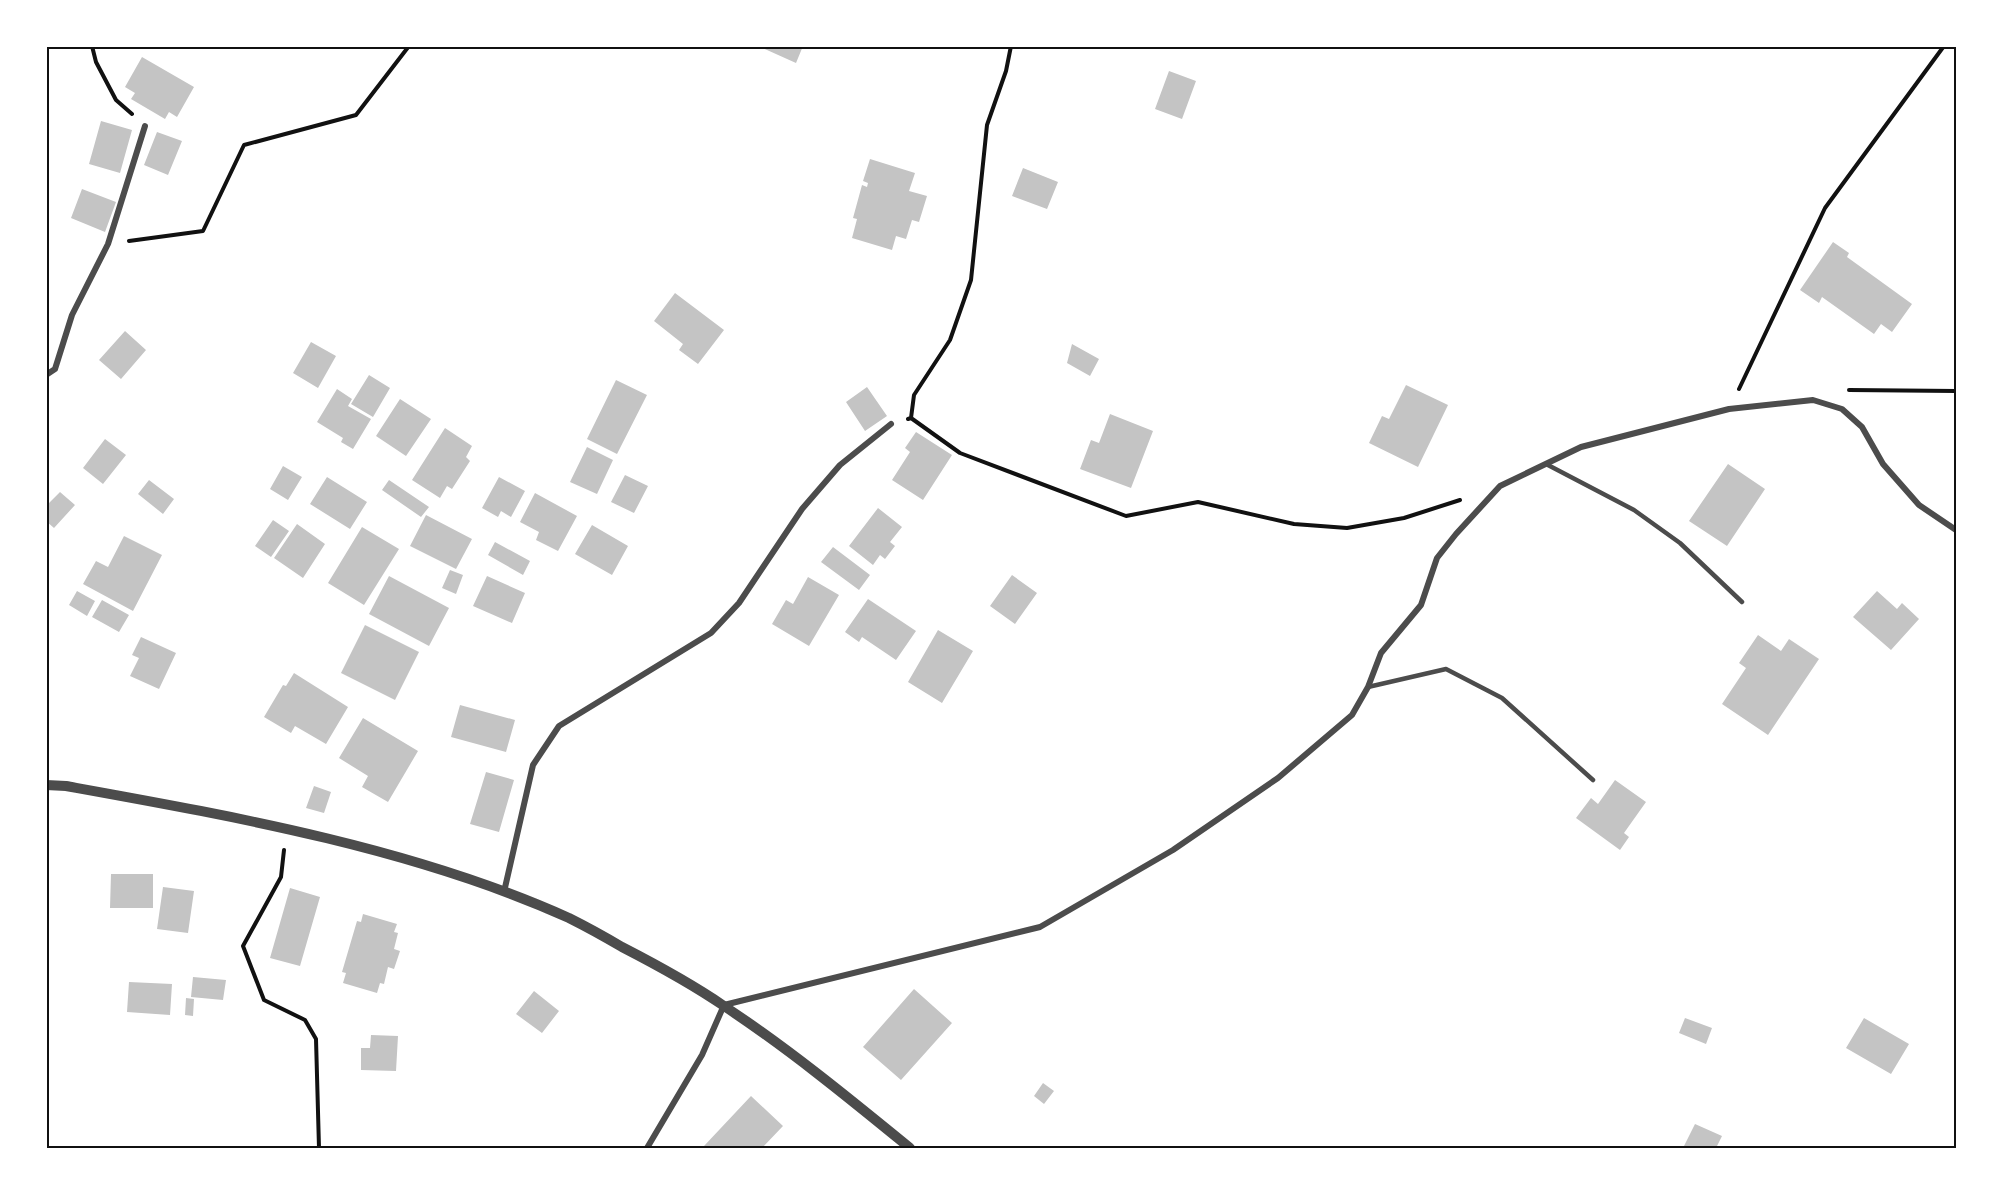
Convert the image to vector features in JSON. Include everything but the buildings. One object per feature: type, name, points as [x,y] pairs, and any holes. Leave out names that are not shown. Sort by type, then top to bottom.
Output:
[{"type":"street","points":[[46,375],[55,369],[72,315],[108,244],[146,126]]},
{"type":"street","points":[[724,1005],[1040,927],[1173,850],[1278,778],[1352,715],[1368,687],[1381,653],[1421,605],[1437,558],[1456,534],[1500,486],[1581,447],[1729,409],[1813,400],[1842,409],[1862,427],[1883,464],[1918,505],[1956,530]]},
{"type":"street","points":[[503,892],[533,765],[559,726],[711,633],[739,603],[810,500],[840,465],[891,424]]},
{"type":"street","points":[[46,785],[66,786],[180,807],[410,860],[503,892],[569,919],[662,968],[724,1005],[828,1081],[910,1149]]},
{"type":"street","points":[[647,1149],[702,1054],[724,1005]]},
{"type":"lane","points":[[1546,464],[1634,510],[1680,543],[1742,602]]},
{"type":"lane","points":[[1368,687],[1446,669],[1502,698],[1593,780]]},
{"type":"path","points":[[92,46],[96,62],[116,100],[146,126]]},
{"type":"path","points":[[108,244],[203,231],[244,145],[357,115],[409,46]]},
{"type":"path","points":[[911,418],[914,395],[950,340],[971,280],[987,124],[1006,71],[1011,46]]},
{"type":"path","points":[[1729,409],[1825,208],[1944,46]]},
{"type":"path","points":[[1813,400],[1842,390],[1956,391]]},
{"type":"path","points":[[891,424],[911,418]]},
{"type":"path","points":[[911,418],[960,453],[1126,516],[1198,502],[1294,524],[1347,528],[1404,518],[1500,486]]},
{"type":"path","points":[[286,830],[281,877],[243,946],[264,1000],[305,1020],[316,1039],[319,1149]]}]
